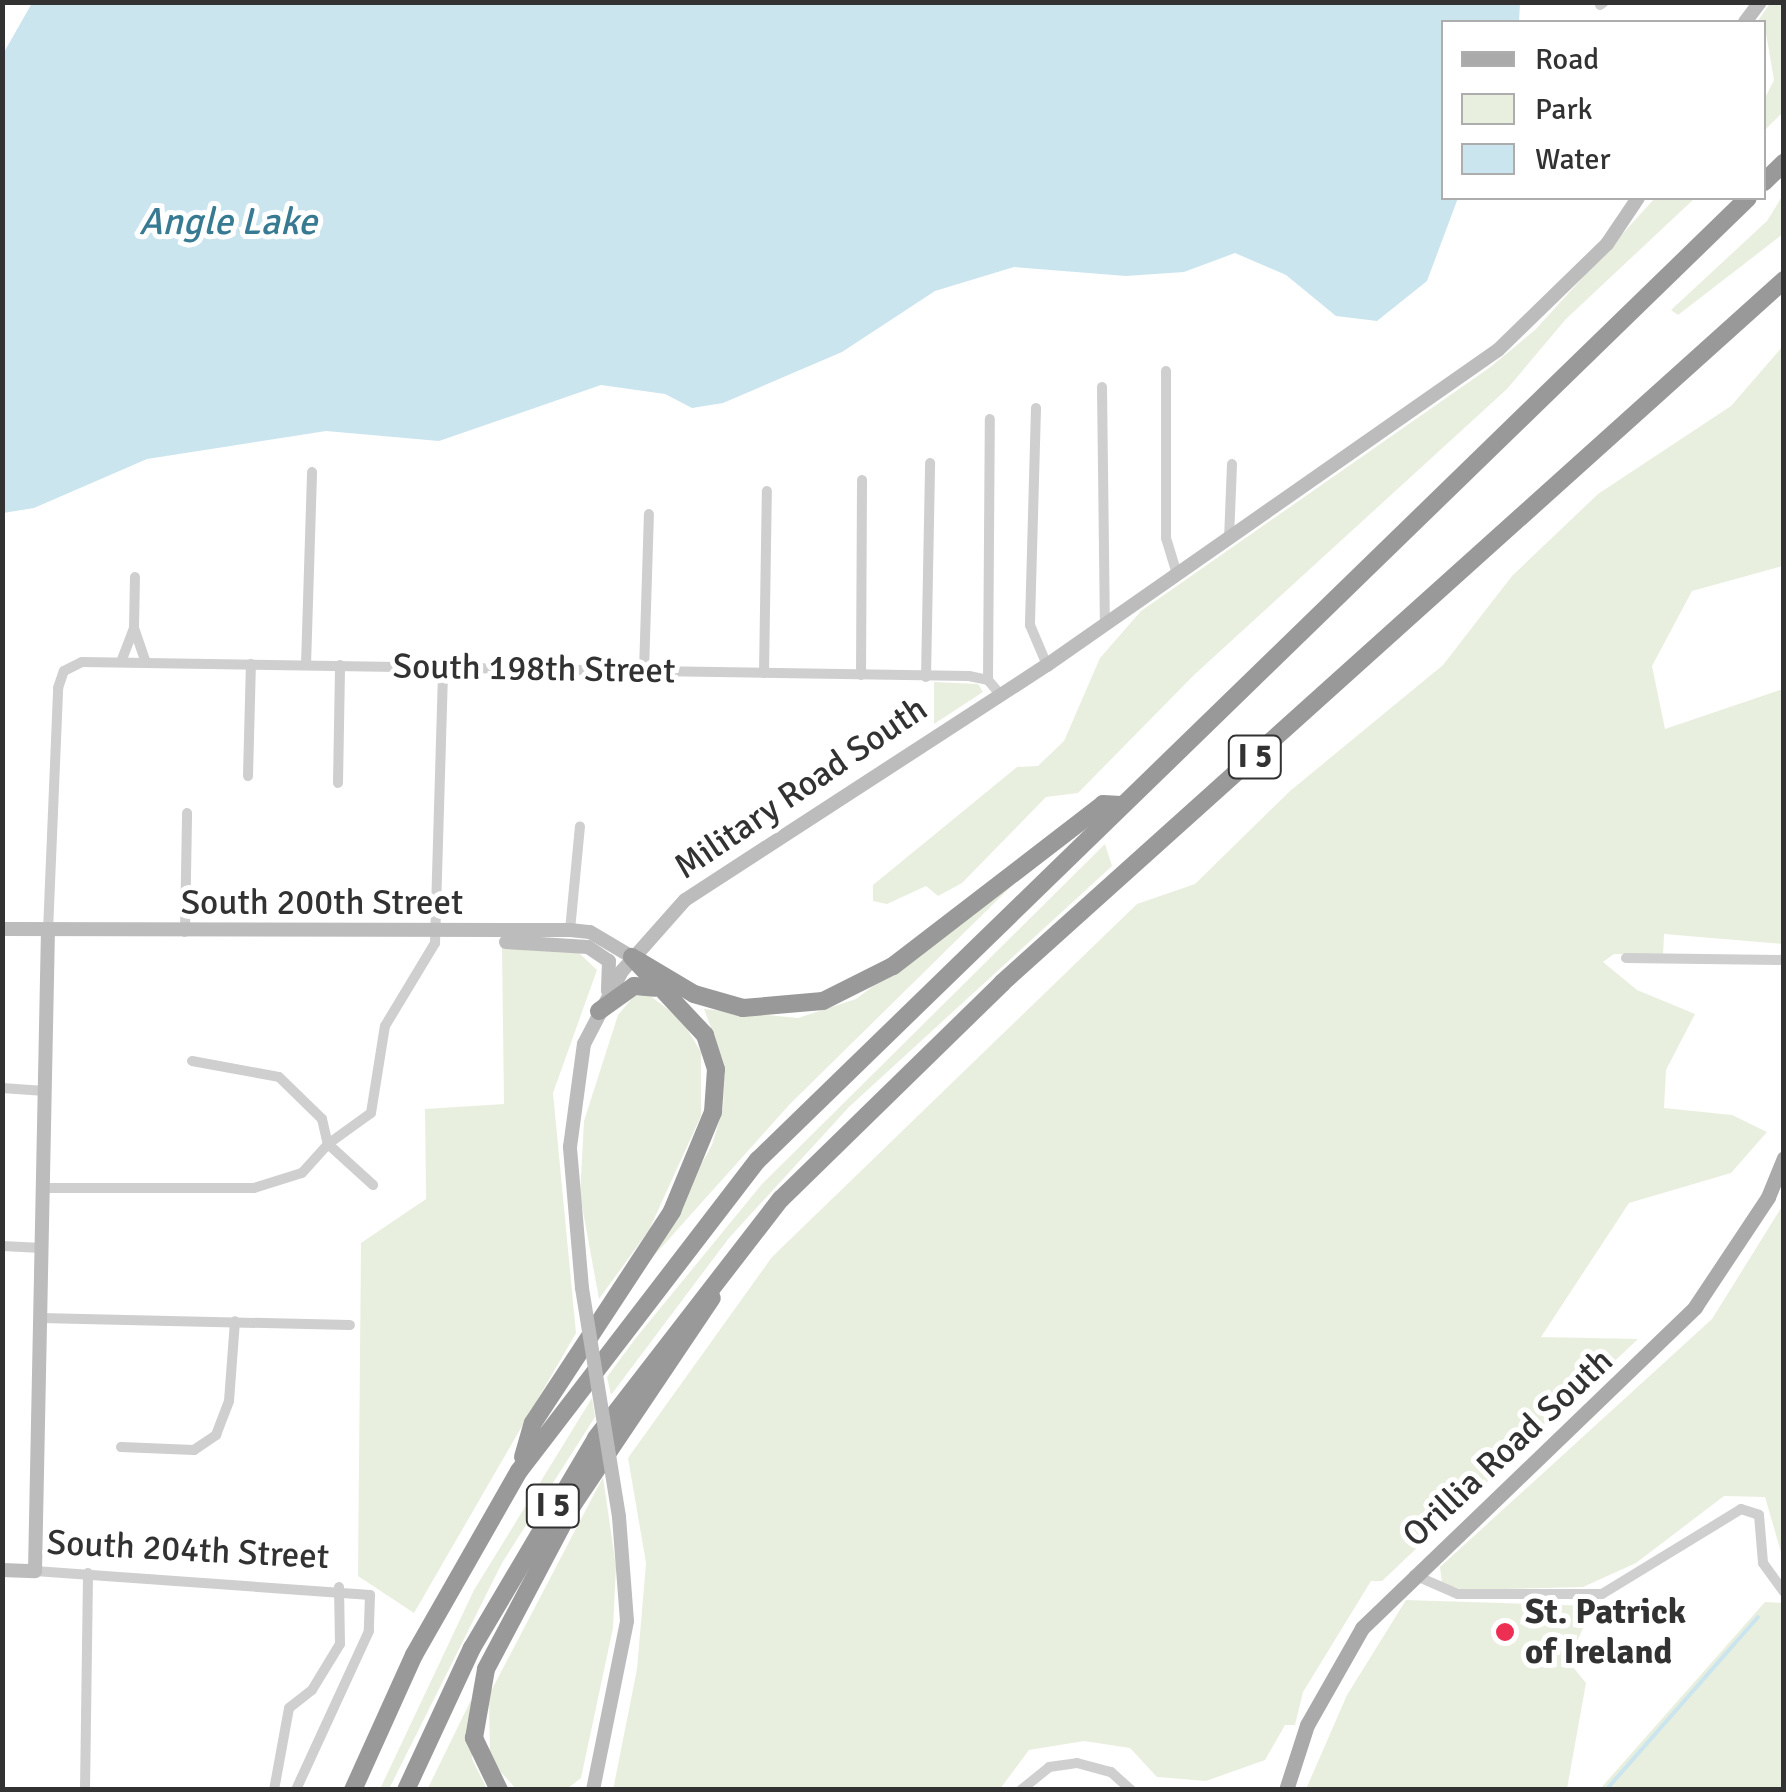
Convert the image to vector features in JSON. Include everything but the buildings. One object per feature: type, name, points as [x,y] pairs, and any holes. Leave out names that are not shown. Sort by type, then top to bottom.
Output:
[{"type":"highway","name":"I 5","points":[[353,1790],[414,1655],[519,1471],[795,1118],[1746,200]]},
{"type":"highway","name":"I 5","points":[[406,1790],[472,1648],[550,1510],[665,1340],[832,1145],[975,1008],[1784,280]]},
{"type":"highway","points":[[632,957],[728,1005],[777,1009],[824,1001],[893,966],[1103,804],[1121,804]]},
{"type":"highway","points":[[519,1471],[533,1423],[649,1250],[710,1126],[717,1081],[710,1046],[692,1014],[658,990],[632,957]]},
{"type":"highway","points":[[603,1003],[634,986],[658,990]]},
{"type":"highway","points":[[499,1790],[474,1738],[486,1669],[574,1503],[742,1248]]},
{"type":"main road","name":"Military Road South","points":[[592,1790],[626,1621],[619,1516],[582,1288],[571,1106],[603,1003],[632,957],[720,872],[1046,665],[1498,350],[1607,244],[1637,200]]},
{"type":"main road","name":"South 200th Street","points":[[2,929],[436,934],[570,930],[590,932],[632,957]]},
{"type":"main road","points":[[35,1571],[48,931]]},
{"type":"main road","points":[[488,934],[588,946],[610,962],[603,1003]]},
{"type":"main road","name":"Orillia Road South","points":[[1286,1790],[1308,1725],[1348,1649],[1414,1575],[1695,1307],[1768,1197],[1784,1158]]},
{"type":"main road","name":"South 204th Street","points":[[2,1570],[35,1571]]},
{"type":"street","points":[[1166,370],[1166,538],[1178,574]]},
{"type":"street","points":[[1102,387],[1105,624]]},
{"type":"street","points":[[1036,408],[1030,626],[1046,665]]},
{"type":"street","points":[[990,419],[988,680],[1000,693]]},
{"type":"street","points":[[926,677],[930,463]]},
{"type":"street","points":[[1229,539],[1232,464]]},
{"type":"street","points":[[306,665],[312,472]]},
{"type":"street","points":[[861,675],[862,480]]},
{"type":"street","points":[[764,673],[767,491]]},
{"type":"street","points":[[644,671],[650,514]]},
{"type":"street","points":[[121,662],[134,628],[135,577]]},
{"type":"street","points":[[134,628],[146,662]]},
{"type":"street","name":"South 198th Street","points":[[48,931],[64,671],[146,662],[988,680]]},
{"type":"street","points":[[248,776],[251,664]]},
{"type":"street","points":[[338,782],[340,665]]},
{"type":"street","points":[[43,1188],[254,1188],[302,1173],[328,1144],[371,1113],[385,1026],[426,964],[436,934],[443,667]]},
{"type":"street","points":[[185,932],[187,813]]},
{"type":"street","points":[[570,930],[580,826]]},
{"type":"street","points":[[1626,958],[1784,960]]},
{"type":"street","points":[[192,1061],[280,1077],[322,1119],[328,1144],[373,1186]]},
{"type":"street","points":[[2,1088],[45,1091]]},
{"type":"street","points":[[2,1246],[42,1248]]},
{"type":"street","points":[[40,1318],[350,1325]]},
{"type":"street","points":[[121,1448],[194,1450],[216,1435],[229,1402],[235,1321]]},
{"type":"street","points":[[1414,1575],[1458,1594],[1602,1594],[1741,1509],[1759,1515],[1763,1563],[1784,1592]]},
{"type":"street","name":"South 204th Street","points":[[35,1571],[339,1587],[370,1594],[368,1631],[296,1790]]},
{"type":"street","points":[[85,1790],[88,1574]]},
{"type":"street","points":[[274,1790],[289,1708],[312,1690],[340,1644],[339,1587]]},
{"type":"street","points":[[1021,1790],[1032,1777],[1077,1763],[1111,1772],[1131,1790]]},
{"type":"green space","points":[[1771,2],[1783,3],[1783,112],[1766,129],[1766,96],[1774,80],[1766,20],[1758,20]]},
{"type":"green space","points":[[1783,195],[1783,234],[1678,315],[1671,310],[1767,221]]},
{"type":"green space","points":[[1653,200],[1693,200],[1566,319],[1507,389],[1194,675],[1078,793],[1046,797],[962,883],[938,896],[926,886],[887,904],[873,901],[873,885],[1017,767],[1038,766],[1064,741],[1100,658],[1141,611],[1489,368],[1535,330]]},
{"type":"green space","points":[[1783,346],[1783,566],[1692,591],[1652,666],[1665,729],[1783,689],[1783,944],[1664,934],[1663,955],[1614,954],[1603,962],[1637,990],[1695,1014],[1666,1070],[1664,1108],[1732,1115],[1767,1132],[1731,1173],[1629,1203],[1541,1337],[1638,1339],[1382,1581],[1371,1581],[1303,1692],[1295,1725],[1285,1725],[1265,1760],[1206,1781],[1157,1777],[1130,1748],[1084,1741],[1029,1750],[1000,1789],[613,1790],[637,1669],[646,1563],[628,1458],[772,1257],[1137,904],[1195,884],[1290,791],[1443,665],[1512,576],[1598,494],[1731,406]]},
{"type":"green space","points":[[934,682],[978,684],[983,692],[934,724]]},
{"type":"green space","points":[[1105,844],[1112,866],[849,1107],[729,1238],[611,1395],[607,1377],[762,1184]]},
{"type":"green space","points":[[1030,868],[790,1104],[643,1268],[712,1145],[723,1108],[725,1066],[704,1009],[798,1018],[856,999]]},
{"type":"green space","points":[[502,948],[577,951],[597,970],[553,1093],[576,1333],[414,1613],[358,1576],[361,1243],[426,1199],[425,1109],[504,1104]]},
{"type":"green space","points":[[649,995],[681,1019],[701,1052],[701,1116],[649,1230],[599,1299],[580,1195],[584,1121],[618,1015],[634,996]]},
{"type":"green space","points":[[1783,1205],[1783,1559],[1765,1497],[1724,1496],[1636,1563],[1583,1587],[1463,1590],[1442,1583],[1440,1567],[1712,1319]]},
{"type":"green space","points":[[592,1398],[595,1417],[502,1563],[389,1789],[380,1789],[474,1590]]},
{"type":"green space","points":[[603,1477],[616,1567],[613,1628],[581,1778],[567,1789],[516,1789],[490,1760],[489,1695]]},
{"type":"green space","points":[[1406,1600],[1593,1606],[1568,1661],[1586,1683],[1567,1789],[1306,1789],[1347,1695]]},
{"type":"green space","points":[[1765,1602],[1783,1603],[1783,1789],[1600,1789]]},
{"type":"green space","points":[[471,1700],[472,1759],[487,1789],[427,1790]]},
{"type":"water","name":"Angle Lake","points":[[1520,2],[1519,20],[1441,20],[1441,200],[1457,200],[1427,281],[1377,321],[1336,316],[1286,275],[1235,253],[1184,272],[1126,276],[1014,267],[935,291],[842,352],[723,403],[692,408],[665,394],[601,385],[439,441],[326,431],[147,459],[34,508],[3,513],[3,54],[32,3]]},
{"type":"waterway","points":[[1606,1790],[1758,1617]]},
{"type":"place","name":"St. Patrick of Ireland","points":[[1505,1632]]}]
